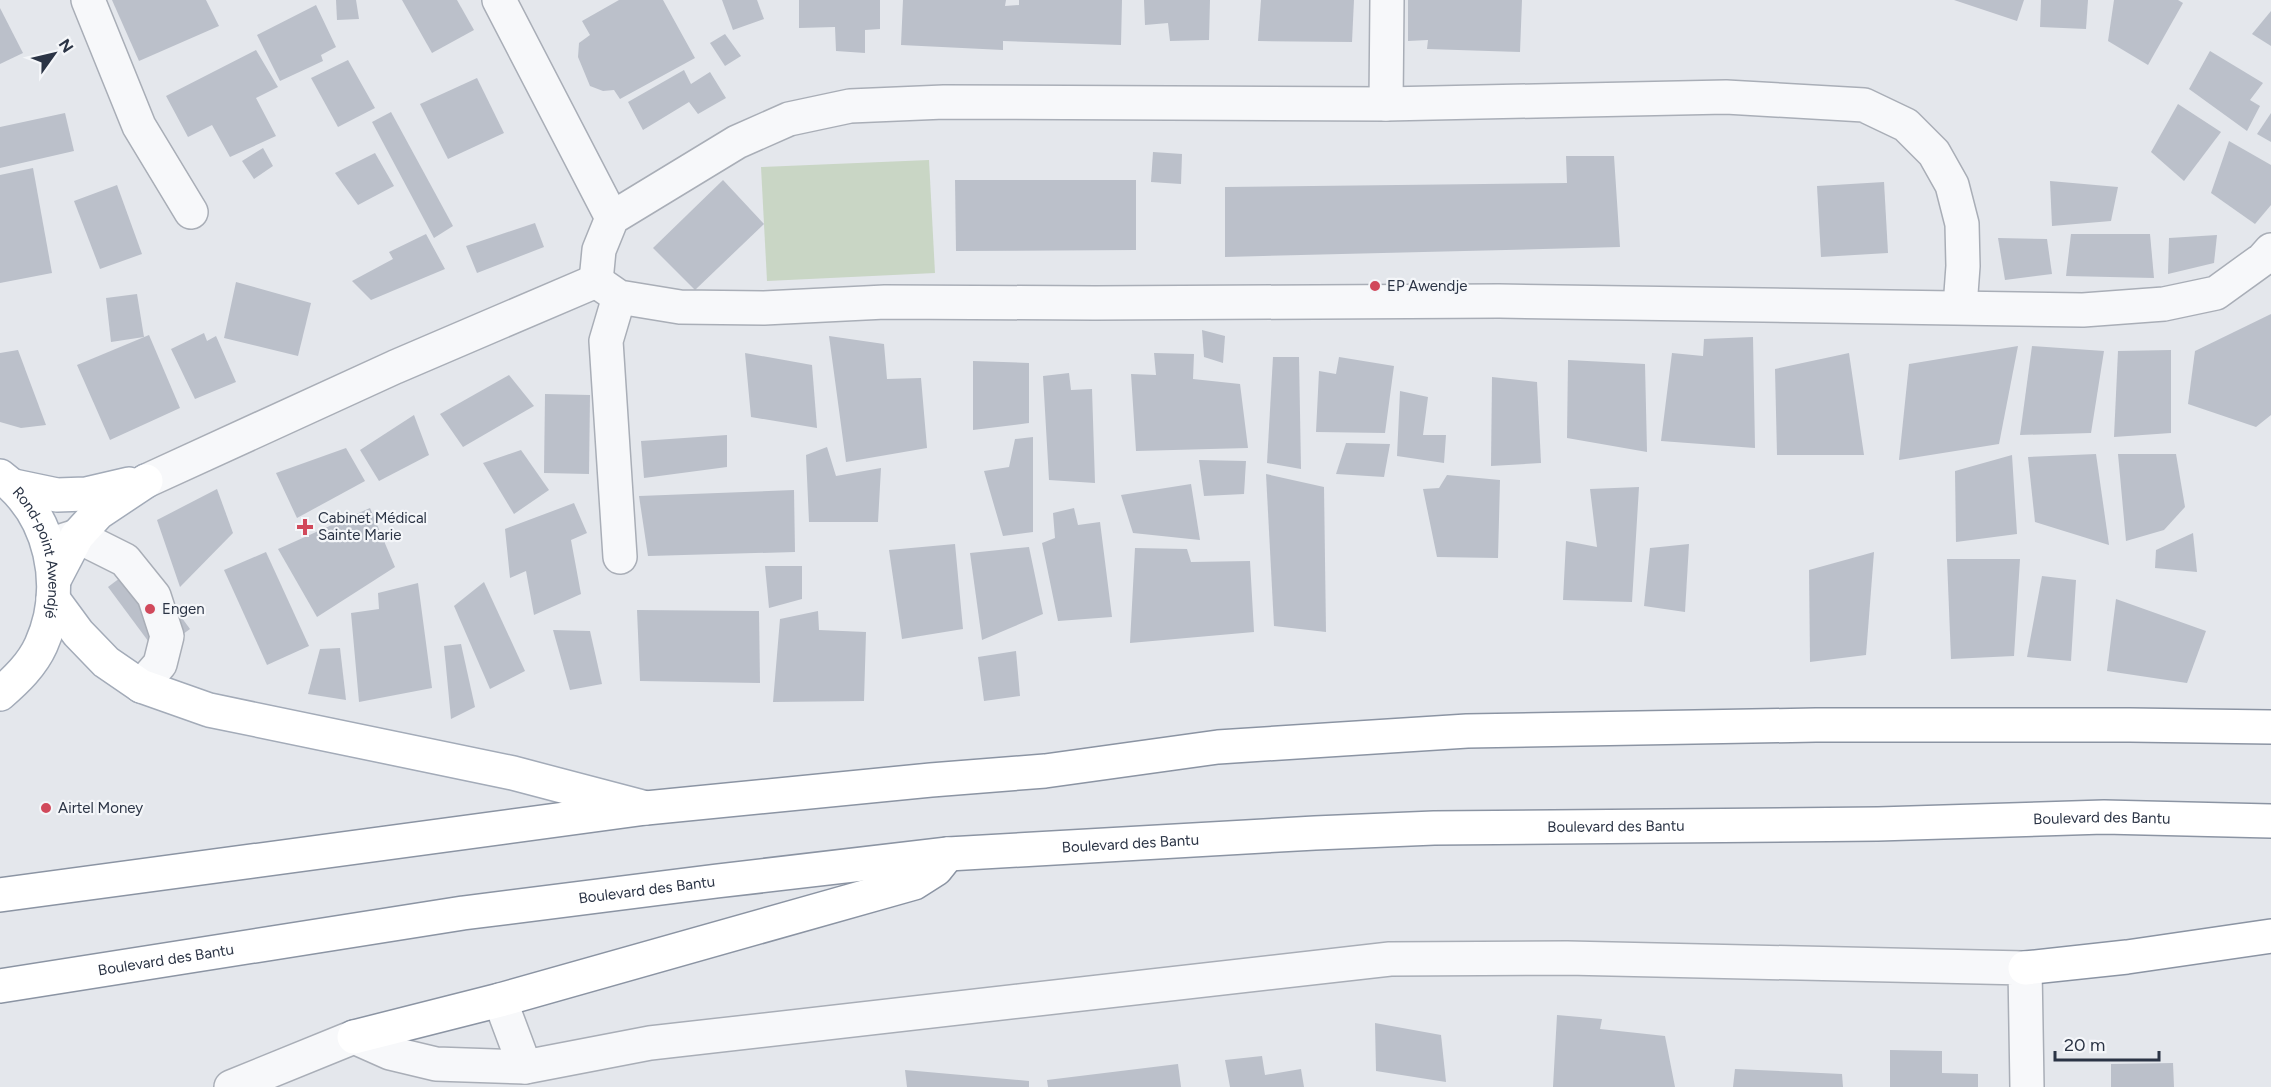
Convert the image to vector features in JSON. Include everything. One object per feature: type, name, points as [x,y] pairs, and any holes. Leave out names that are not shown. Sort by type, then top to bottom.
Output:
[{"type":"main road","points":[[7,481],[57,495],[86,494],[146,481]]},
{"type":"main road","name":"Rond-point Awendjé","points":[[0,694],[21,674],[40,646],[51,614],[53,589],[63,541],[7,481]]},
{"type":"main road","points":[[63,541],[98,513],[146,481]]},
{"type":"main road","points":[[53,589],[78,633],[106,662],[141,686],[209,710],[513,773],[646,808]]},
{"type":"main road","points":[[0,895],[646,808],[1045,771],[1218,747],[1467,731],[1816,724],[2271,727]]},
{"type":"main road","name":"Boulevard des Bantu","points":[[0,986],[463,913],[948,854],[1434,828],[1878,824],[2104,817],[2271,821]]},
{"type":"main road","points":[[354,1037],[500,1000],[914,883],[936,868],[948,854]]},
{"type":"main road","points":[[2025,968],[2139,956],[2271,936]]},
{"type":"street","points":[[88,0],[139,126],[191,212]]},
{"type":"street","points":[[499,0],[612,218]]},
{"type":"street","points":[[1386,104],[1387,0]]},
{"type":"street","points":[[620,557],[606,341],[607,289],[599,250],[612,218],[736,142],[789,119],[850,106],[944,102],[1386,104],[1726,97],[1864,105],[1906,125],[1934,153],[1952,185],[1962,224],[1963,266],[1959,307]]},
{"type":"street","points":[[146,481],[395,367],[607,289],[680,308],[764,308],[885,302],[1499,301],[2083,310],[2164,304],[2216,293],[2263,259],[2271,250]]},
{"type":"street","points":[[63,541],[125,560],[154,596],[167,636],[160,664],[141,686]]},
{"type":"street","points":[[231,1087],[354,1037],[390,1053],[436,1064],[525,1067],[662,1042],[1390,959],[1567,958],[2025,968],[2027,1087]]},
{"type":"street","points":[[500,1000],[525,1067]]},
{"type":"green space","points":[[929,160],[935,273],[767,281],[761,167]]},
{"type":"building","points":[[112,0],[206,0],[219,26],[139,61]]},
{"type":"building","points":[[336,0],[356,0],[359,19],[337,20]]},
{"type":"building","points":[[402,0],[457,0],[474,30],[432,53]]},
{"type":"building","points":[[619,0],[663,0],[695,58],[620,99],[614,90],[603,91],[590,86],[578,57],[579,43],[590,35],[582,21]]},
{"type":"building","points":[[722,0],[757,0],[764,19],[733,30]]},
{"type":"building","points":[[799,0],[880,0],[880,29],[865,30],[865,53],[836,51],[835,27],[799,28]]},
{"type":"building","points":[[903,0],[1006,0],[1005,6],[1019,5],[1019,0],[1122,0],[1121,45],[1003,41],[1003,50],[901,45]]},
{"type":"building","points":[[1144,0],[1210,0],[1209,40],[1170,41],[1168,23],[1145,25]]},
{"type":"building","points":[[1261,0],[1354,0],[1352,42],[1258,41]]},
{"type":"building","points":[[1408,0],[1522,0],[1520,52],[1427,49],[1428,40],[1408,41]]},
{"type":"building","points":[[1954,0],[2024,0],[2017,21]]},
{"type":"building","points":[[2041,0],[2088,0],[2086,29],[2040,27]]},
{"type":"building","points":[[2114,0],[2178,0],[2183,3],[2148,65],[2108,41]]},
{"type":"building","points":[[316,5],[336,47],[321,55],[323,61],[280,81],[257,35]]},
{"type":"building","points":[[0,8],[23,53],[0,64]]},
{"type":"building","points":[[2271,11],[2271,46],[2252,34]]},
{"type":"building","points":[[725,34],[741,56],[725,66],[710,43]]},
{"type":"building","points":[[256,50],[278,87],[256,98],[276,136],[230,157],[212,125],[188,137],[166,96]]},
{"type":"building","points":[[2210,51],[2263,83],[2250,100],[2260,106],[2247,131],[2189,89]]},
{"type":"building","points":[[348,60],[375,108],[338,127],[311,78]]},
{"type":"building","points":[[684,70],[691,84],[710,72],[726,98],[698,114],[689,102],[643,130],[628,102]]},
{"type":"building","points":[[477,78],[504,133],[448,159],[420,104]]},
{"type":"building","points":[[2178,104],[2221,132],[2184,181],[2151,152]]},
{"type":"building","points":[[391,112],[453,226],[434,238],[372,122]]},
{"type":"building","points":[[65,113],[74,151],[0,168],[0,127]]},
{"type":"building","points":[[2271,113],[2271,142],[2257,134]]},
{"type":"building","points":[[2229,141],[2271,165],[2271,205],[2255,224],[2211,193]]},
{"type":"building","points":[[263,148],[273,166],[254,179],[242,161]]},
{"type":"building","points":[[1153,152],[1182,154],[1181,184],[1151,182]]},
{"type":"building","points":[[375,153],[394,186],[358,205],[335,173]]},
{"type":"building","points":[[1566,156],[1614,156],[1620,247],[1225,257],[1225,187],[1567,183]]},
{"type":"building","points":[[33,168],[52,273],[0,283],[0,175]]},
{"type":"building","points":[[723,180],[764,224],[695,290],[653,248]]},
{"type":"building","points":[[955,180],[1136,180],[1136,250],[956,251]]},
{"type":"building","points":[[2050,181],[2118,187],[2111,221],[2052,226]]},
{"type":"building","points":[[1884,182],[1888,253],[1821,257],[1817,186]]},
{"type":"building","points":[[117,185],[142,254],[100,269],[74,201]]},
{"type":"building","points":[[535,223],[544,247],[477,273],[466,246]]},
{"type":"building","points":[[426,234],[445,269],[371,300],[352,281],[393,259],[389,252]]},
{"type":"building","points":[[2071,234],[2150,234],[2154,278],[2066,276]]},
{"type":"building","points":[[2217,235],[2214,263],[2168,274],[2169,238]]},
{"type":"building","points":[[1998,238],[2047,239],[2052,274],[2005,280]]},
{"type":"building","points":[[236,282],[311,303],[298,356],[224,338]]},
{"type":"building","points":[[137,294],[144,337],[111,342],[106,298]]},
{"type":"building","points":[[2271,314],[2271,415],[2256,427],[2188,404],[2195,351]]},
{"type":"building","points":[[1202,330],[1225,336],[1223,363],[1204,357]]},
{"type":"building","points":[[204,333],[207,341],[216,336],[236,382],[195,399],[171,349]]},
{"type":"building","points":[[149,335],[180,408],[110,440],[77,365]]},
{"type":"building","points":[[829,336],[884,344],[887,379],[921,378],[927,448],[846,462]]},
{"type":"building","points":[[1753,337],[1755,448],[1661,441],[1672,353],[1703,356],[1704,339]]},
{"type":"building","points":[[2018,346],[1999,444],[1899,460],[1909,364]]},
{"type":"building","points":[[2032,346],[2104,351],[2091,433],[2020,435]]},
{"type":"building","points":[[18,350],[46,425],[21,428],[0,422],[0,353]]},
{"type":"building","points":[[2171,350],[2171,433],[2114,437],[2118,351]]},
{"type":"building","points":[[745,353],[812,365],[817,428],[751,417]]},
{"type":"building","points":[[1154,353],[1194,354],[1193,379],[1240,384],[1248,448],[1136,451],[1131,374],[1156,375]]},
{"type":"building","points":[[1849,353],[1864,455],[1777,455],[1775,369]]},
{"type":"building","points":[[1273,357],[1299,357],[1301,469],[1267,463]]},
{"type":"building","points":[[1339,357],[1394,366],[1385,433],[1316,432],[1319,371],[1336,374]]},
{"type":"building","points":[[1568,360],[1645,364],[1647,452],[1567,438]]},
{"type":"building","points":[[973,361],[1029,363],[1029,423],[973,430]]},
{"type":"building","points":[[1069,373],[1071,390],[1092,389],[1095,483],[1049,480],[1043,376]]},
{"type":"building","points":[[509,375],[534,406],[463,447],[440,414]]},
{"type":"building","points":[[1492,377],[1537,382],[1541,463],[1491,466]]},
{"type":"building","points":[[1400,391],[1428,397],[1423,435],[1446,435],[1444,463],[1397,456]]},
{"type":"building","points":[[545,394],[590,395],[589,474],[544,473]]},
{"type":"building","points":[[414,415],[429,455],[379,481],[360,450]]},
{"type":"building","points":[[727,435],[727,467],[644,478],[641,441]]},
{"type":"building","points":[[1033,437],[1033,532],[1003,536],[984,471],[1009,467],[1015,439]]},
{"type":"building","points":[[1346,443],[1390,444],[1384,477],[1336,474]]},
{"type":"building","points":[[827,447],[836,476],[881,468],[878,522],[809,522],[806,455]]},
{"type":"building","points":[[346,448],[365,481],[297,518],[276,473]]},
{"type":"building","points":[[521,450],[549,490],[514,514],[483,463]]},
{"type":"building","points":[[2096,454],[2109,545],[2035,522],[2028,457]]},
{"type":"building","points":[[2118,454],[2176,454],[2185,507],[2164,530],[2126,541]]},
{"type":"building","points":[[2012,455],[2017,534],[1956,542],[1955,471]]},
{"type":"building","points":[[1199,460],[1246,461],[1244,494],[1204,496]]},
{"type":"building","points":[[1266,474],[1324,487],[1326,632],[1274,626]]},
{"type":"building","points":[[1447,475],[1500,480],[1498,558],[1437,557],[1423,489],[1439,488]]},
{"type":"building","points":[[1191,484],[1200,540],[1133,533],[1121,495]]},
{"type":"building","points":[[1639,487],[1632,602],[1563,600],[1566,541],[1597,547],[1590,489]]},
{"type":"building","points":[[217,489],[233,533],[180,587],[157,520]]},
{"type":"building","points":[[794,490],[795,552],[648,556],[639,496]]},
{"type":"building","points":[[574,503],[587,533],[571,540],[581,594],[534,615],[526,571],[510,578],[505,529]]},
{"type":"building","points":[[370,508],[395,567],[317,617],[278,549]]},
{"type":"building","points":[[1074,508],[1078,525],[1100,522],[1112,617],[1058,621],[1042,543],[1055,538],[1053,513]]},
{"type":"building","points":[[2193,533],[2197,572],[2155,568],[2156,550]]},
{"type":"building","points":[[955,544],[963,629],[902,639],[889,550]]},
{"type":"building","points":[[1689,544],[1685,612],[1644,606],[1650,548]]},
{"type":"building","points":[[1029,547],[1043,614],[982,640],[970,553]]},
{"type":"building","points":[[1135,548],[1187,549],[1191,562],[1250,561],[1254,632],[1130,643]]},
{"type":"building","points":[[266,552],[309,646],[267,665],[224,570]]},
{"type":"building","points":[[1874,552],[1866,655],[1810,662],[1809,570]]},
{"type":"building","points":[[1947,559],[2020,559],[2014,656],[1951,659]]},
{"type":"building","points":[[141,562],[190,629],[157,653],[108,587]]},
{"type":"building","points":[[765,566],[802,566],[802,599],[769,608]]},
{"type":"building","points":[[2042,576],[2076,580],[2071,661],[2027,657]]},
{"type":"building","points":[[484,582],[525,671],[490,689],[454,606]]},
{"type":"building","points":[[418,583],[432,688],[359,702],[351,613],[379,609],[378,593]]},
{"type":"building","points":[[2116,599],[2206,631],[2187,683],[2107,671]]},
{"type":"building","points":[[637,610],[759,611],[760,683],[640,681]]},
{"type":"building","points":[[818,611],[819,630],[866,632],[864,701],[773,702],[780,619]]},
{"type":"building","points":[[553,630],[590,631],[602,684],[570,690]]},
{"type":"building","points":[[461,644],[475,707],[451,719],[444,646]]},
{"type":"building","points":[[340,648],[346,700],[308,694],[320,649]]},
{"type":"building","points":[[1016,651],[1020,696],[984,701],[978,657]]},
{"type":"building","points":[[1557,1015],[1602,1019],[1600,1029],[1665,1036],[1675,1087],[1553,1087]]},
{"type":"building","points":[[1375,1023],[1441,1035],[1446,1082],[1376,1071]]},
{"type":"building","points":[[1890,1050],[1942,1051],[1942,1073],[1978,1074],[1978,1087],[1890,1087]]},
{"type":"building","points":[[1262,1056],[1265,1075],[1301,1069],[1304,1087],[1230,1087],[1225,1060]]},
{"type":"building","points":[[2173,1063],[2174,1087],[2111,1087],[2111,1064]]},
{"type":"building","points":[[1178,1064],[1181,1087],[1048,1087],[1047,1080]]},
{"type":"building","points":[[1735,1069],[1842,1074],[1843,1087],[1733,1087]]},
{"type":"building","points":[[905,1070],[1029,1081],[1029,1087],[907,1087]]},
{"type":"place","name":"EP Awendje","points":[[1375,286]]},
{"type":"place","name":"Cabinet Médical Sainte Marie","points":[[305,527]]},
{"type":"place","name":"Engen","points":[[150,609]]},
{"type":"place","name":"Airtel Money","points":[[46,808]]}]
